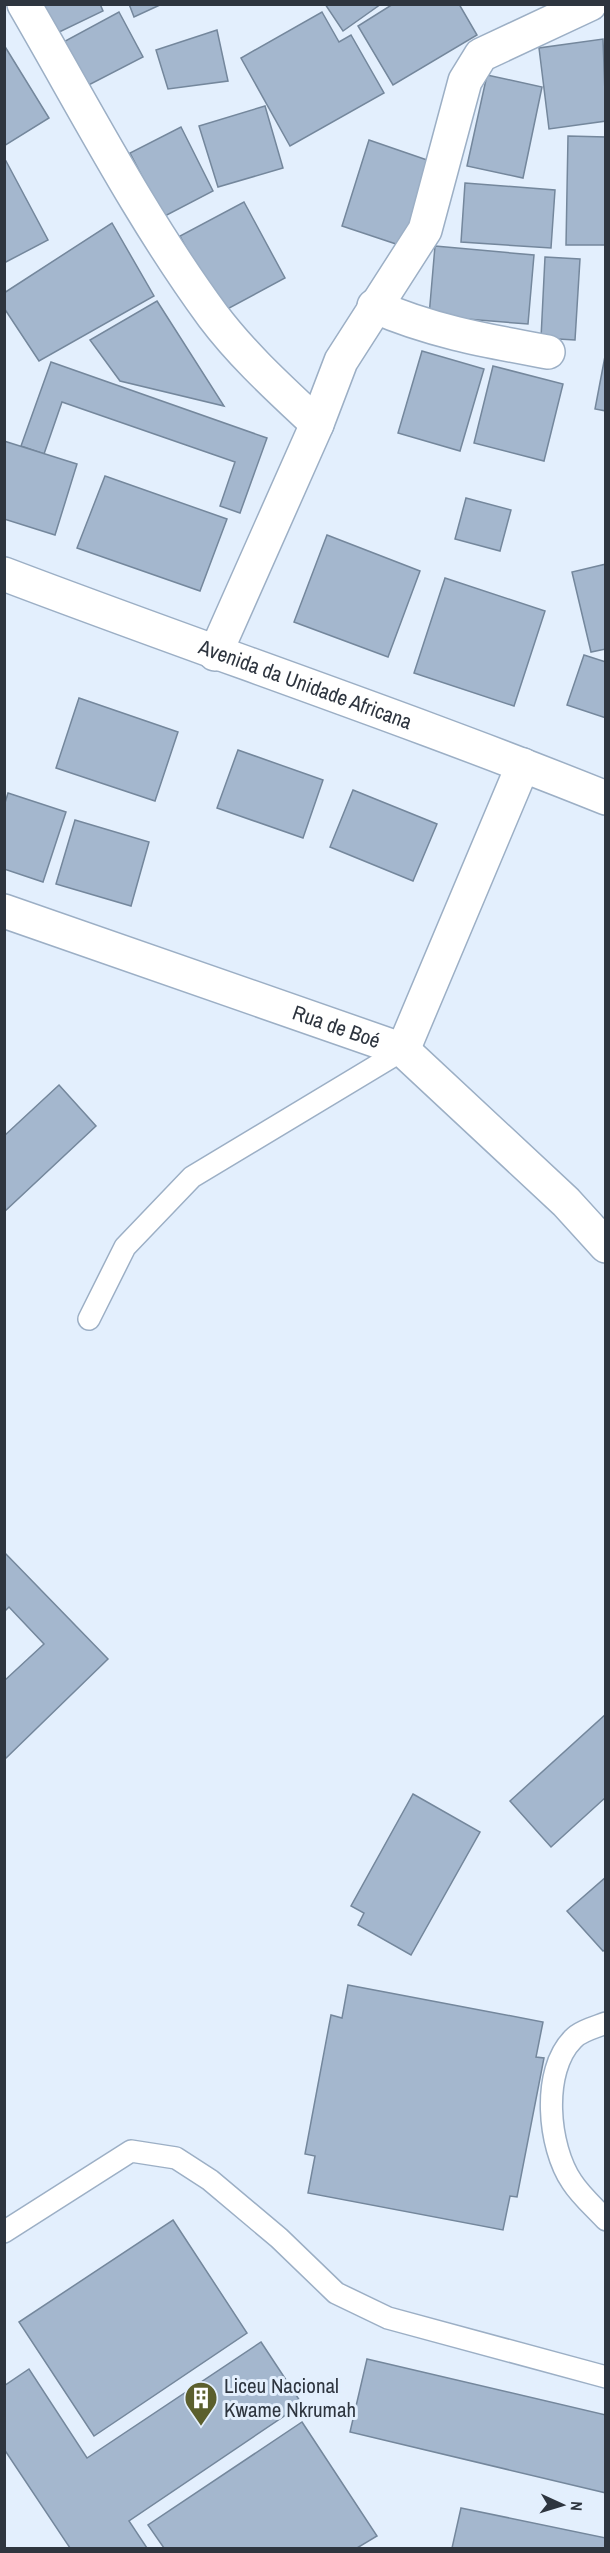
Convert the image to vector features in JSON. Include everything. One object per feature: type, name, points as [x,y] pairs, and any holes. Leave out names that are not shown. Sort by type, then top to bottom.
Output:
[{"type":"street","points":[[24,4],[156,232],[214,317],[268,378],[317,424]]},
{"type":"street","points":[[215,654],[317,424],[341,361],[374,306],[425,230],[465,81],[473,66],[482,55],[591,4]]},
{"type":"street","points":[[374,306],[409,322],[443,332],[548,352]]},
{"type":"street","name":"Avenida da Unidade Africana","points":[[4,574],[215,654],[523,765],[606,798]]},
{"type":"street","points":[[403,1050],[523,765]]},
{"type":"street","name":"Rua de Boé","points":[[4,911],[403,1050],[566,1202],[606,1246]]},
{"type":"lane","points":[[89,1319],[125,1247],[192,1177],[403,1050]]},
{"type":"lane","points":[[606,2023],[574,2037],[557,2061],[552,2090],[552,2130],[571,2181],[606,2220]]},
{"type":"lane","points":[[4,2232],[130,2151],[176,2158],[210,2180],[279,2238],[336,2293],[388,2318],[606,2377]]},
{"type":"building","points":[[36,4],[100,4],[103,11],[51,36]]},
{"type":"building","points":[[129,4],[162,4],[134,17]]},
{"type":"building","points":[[325,4],[381,4],[343,31]]},
{"type":"building","points":[[393,4],[459,4],[477,35],[393,85],[358,26]]},
{"type":"building","points":[[119,12],[143,57],[79,90],[56,46]]},
{"type":"building","points":[[322,12],[339,42],[351,35],[384,93],[290,146],[241,58]]},
{"type":"building","points":[[217,30],[228,81],[168,89],[156,50]]},
{"type":"building","points":[[603,39],[606,121],[549,129],[539,48]]},
{"type":"building","points":[[4,45],[49,118],[4,146]]},
{"type":"building","points":[[487,75],[542,87],[523,178],[467,166]]},
{"type":"building","points":[[265,106],[283,168],[218,187],[199,126]]},
{"type":"building","points":[[181,127],[213,191],[163,217],[130,153]]},
{"type":"building","points":[[568,136],[606,137],[606,245],[566,245]]},
{"type":"building","points":[[369,140],[430,161],[402,246],[342,226]]},
{"type":"building","points":[[6,161],[48,240],[4,263],[4,162]]},
{"type":"building","points":[[465,183],[555,190],[551,248],[461,242]]},
{"type":"building","points":[[244,202],[285,278],[220,313],[180,236]]},
{"type":"building","points":[[112,223],[154,296],[39,361],[4,308],[4,293]]},
{"type":"building","points":[[435,246],[534,255],[528,324],[429,316]]},
{"type":"building","points":[[545,257],[580,259],[575,340],[541,338]]},
{"type":"building","points":[[157,301],[224,406],[120,381],[90,340]]},
{"type":"building","points":[[422,351],[484,369],[460,451],[398,433]]},
{"type":"building","points":[[606,351],[606,411],[595,409]]},
{"type":"building","points":[[51,362],[267,438],[240,513],[220,506],[235,462],[62,402],[44,454],[21,446]]},
{"type":"building","points":[[493,366],[563,384],[544,461],[474,443]]},
{"type":"building","points":[[4,441],[77,464],[55,535],[4,519]]},
{"type":"building","points":[[105,476],[227,519],[200,591],[77,548]]},
{"type":"building","points":[[466,498],[511,510],[500,551],[455,539]]},
{"type":"building","points":[[327,535],[420,571],[388,657],[294,622]]},
{"type":"building","points":[[606,564],[606,649],[591,652],[572,572]]},
{"type":"building","points":[[445,578],[545,611],[514,706],[414,673]]},
{"type":"building","points":[[584,655],[606,662],[606,718],[567,705]]},
{"type":"building","points":[[79,698],[178,732],[155,801],[56,768]]},
{"type":"building","points":[[238,750],[323,780],[303,838],[217,808]]},
{"type":"building","points":[[353,790],[437,824],[413,881],[330,847]]},
{"type":"building","points":[[8,793],[66,812],[43,882],[4,869],[4,806]]},
{"type":"building","points":[[75,820],[149,842],[131,906],[56,884]]},
{"type":"building","points":[[59,1085],[96,1126],[4,1212],[4,1136]]},
{"type":"building","points":[[4,1552],[108,1659],[4,1760],[4,1681],[44,1644],[9,1607],[4,1612]]},
{"type":"building","points":[[606,1714],[606,1797],[551,1847],[510,1801]]},
{"type":"building","points":[[413,1794],[480,1832],[411,1955],[358,1925],[364,1913],[351,1906]]},
{"type":"building","points":[[606,1877],[606,1949],[603,1951],[567,1911]]},
{"type":"building","points":[[348,1985],[543,2022],[536,2057],[544,2058],[517,2197],[510,2196],[503,2230],[308,2193],[315,2156],[305,2154],[331,2015],[342,2018]]},
{"type":"building","points":[[173,2220],[247,2333],[94,2436],[19,2322]]},
{"type":"building","name":"Liceu Nacional Kwame Nkrumah","points":[[261,2342],[302,2404],[129,2521],[147,2548],[70,2548],[4,2449],[4,2386],[29,2369],[87,2458]]},
{"type":"building","points":[[367,2359],[606,2415],[606,2493],[350,2432]]},
{"type":"building","points":[[302,2422],[377,2536],[357,2548],[164,2548],[148,2525]]},
{"type":"building","points":[[461,2508],[606,2538],[606,2548],[452,2548]]},
{"type":"place","name":"Liceu Nacional Kwame Nkrumah","points":[[201,2427]]}]
